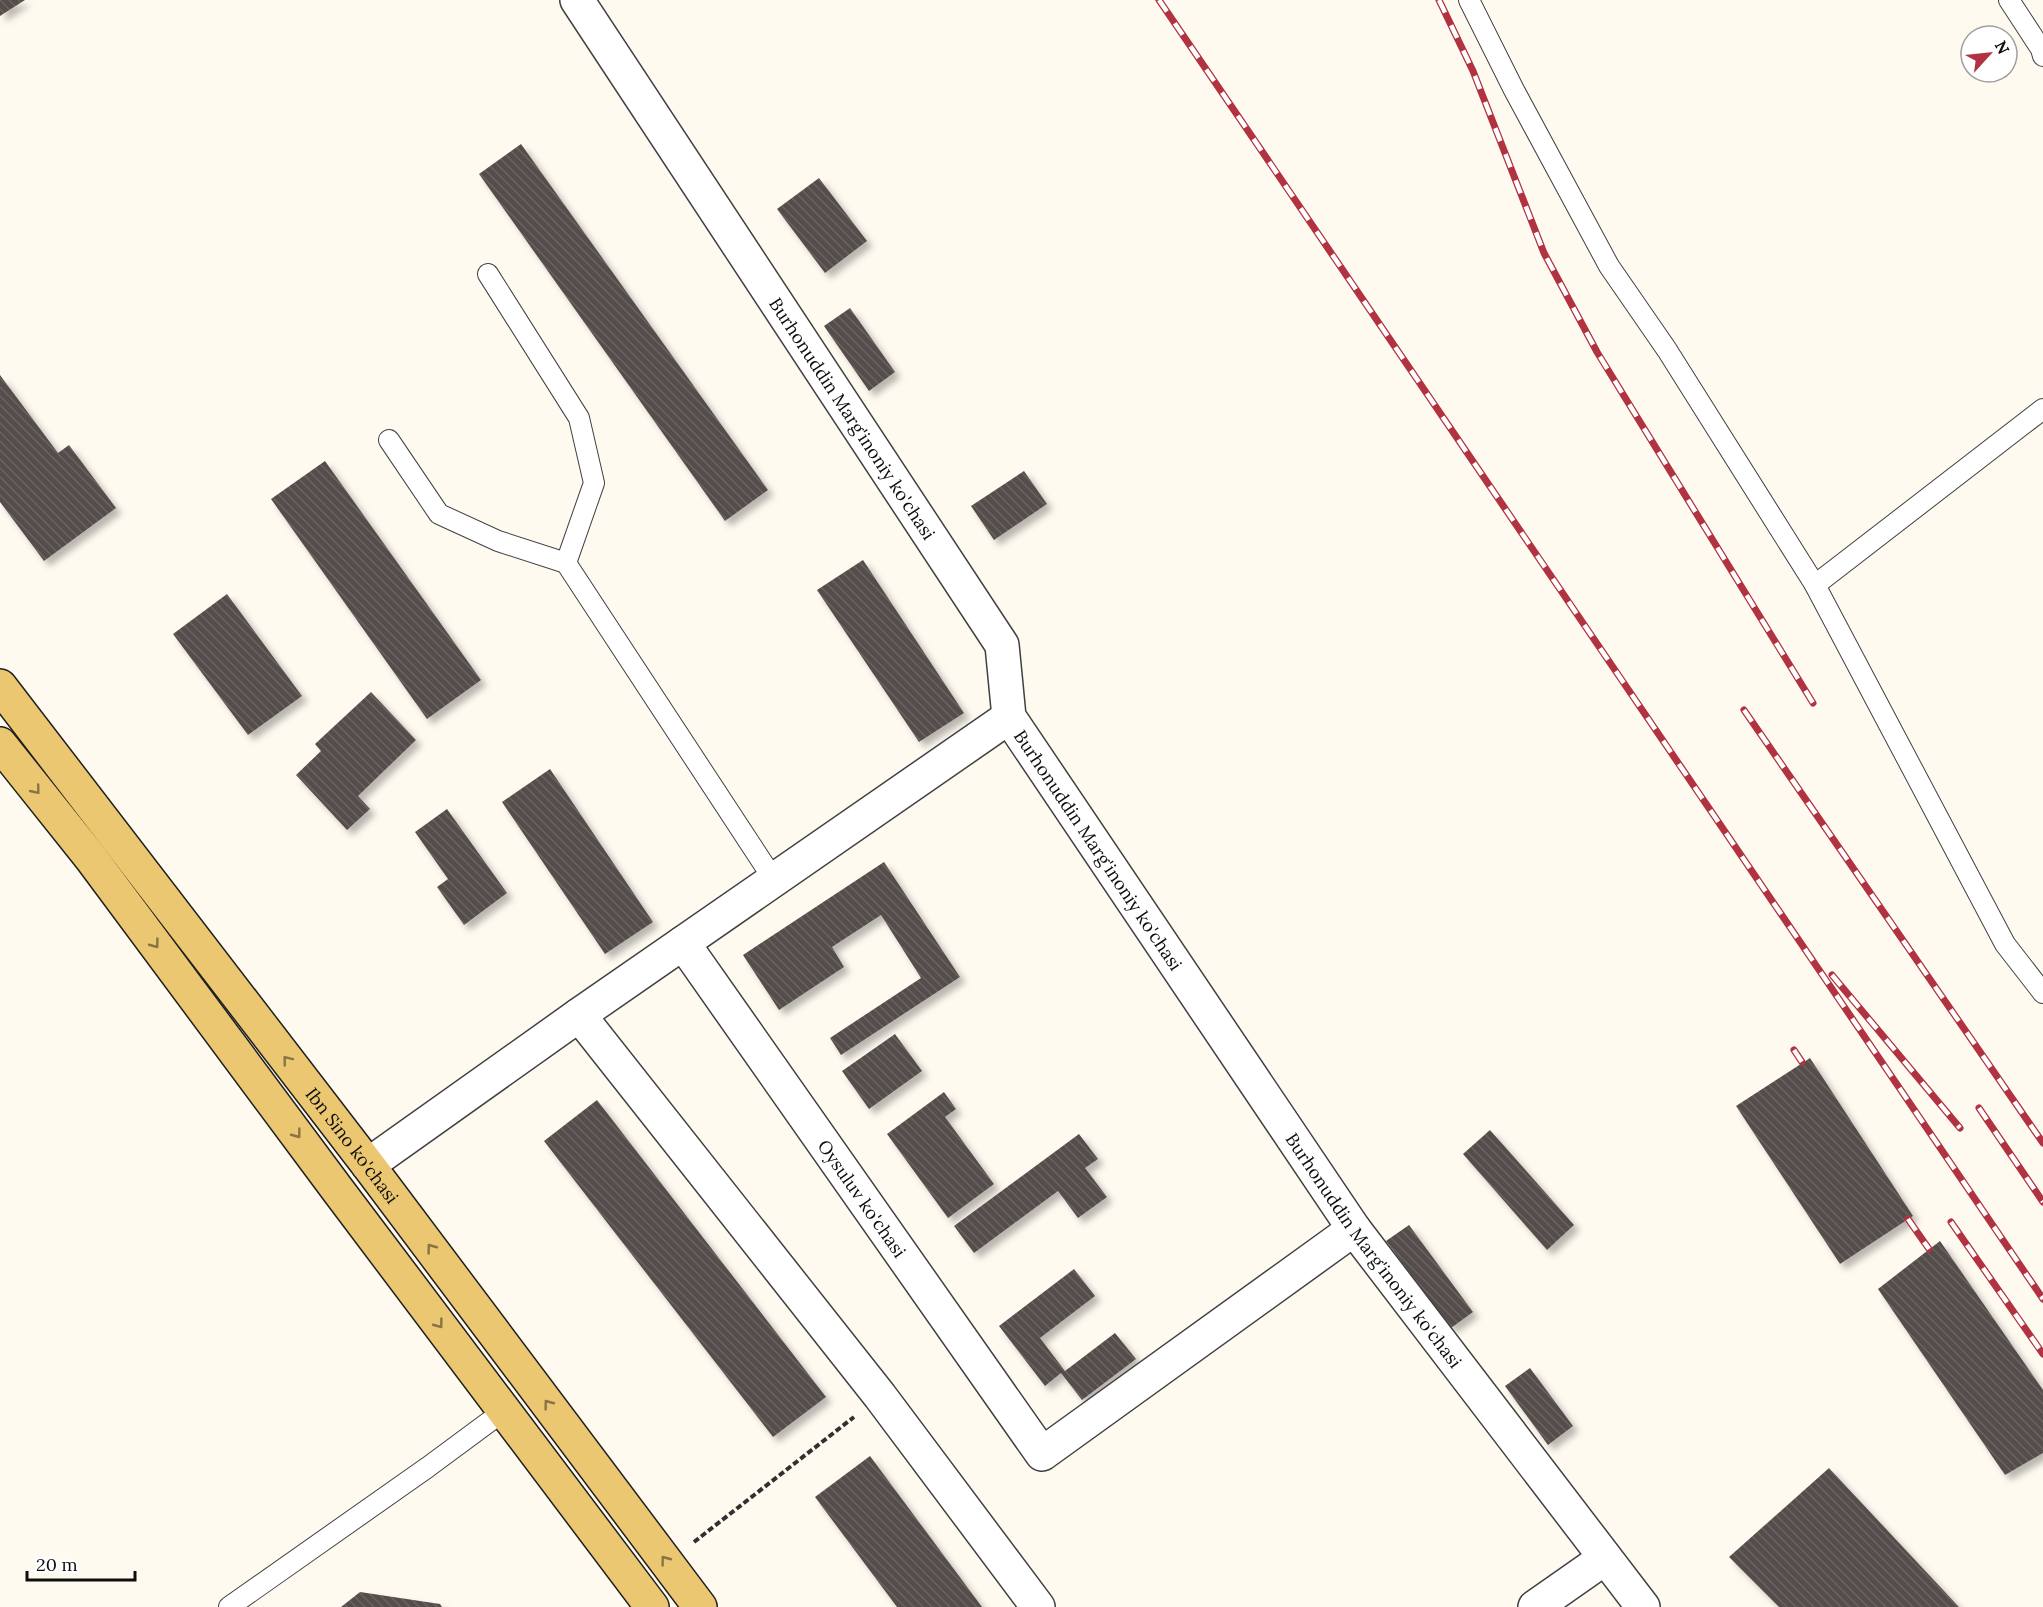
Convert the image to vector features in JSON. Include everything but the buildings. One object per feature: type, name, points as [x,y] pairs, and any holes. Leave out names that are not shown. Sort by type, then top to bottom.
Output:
[{"type":"main road","name":"Ibn Sino ko'chasi","points":[[0,686],[368,1165],[700,1607]]},
{"type":"main road","name":"Ibn Sino ko'chasi","points":[[0,744],[91,858],[652,1607]]},
{"type":"street","name":"Burhonuddin Marg'inoniy ko'chasi","points":[[577,0],[1002,645],[1009,717],[1354,1229],[1643,1607]]},
{"type":"street","points":[[368,1165],[579,1015],[1009,717]]},
{"type":"street","name":"Oysuluv ko'chasi","points":[[683,943],[1042,1454],[1354,1229]]},
{"type":"street","points":[[579,1015],[880,1396],[1038,1607]]},
{"type":"street","points":[[1534,1607],[1605,1557]]},
{"type":"lane","points":[[1469,0],[1514,90],[1609,266],[1667,350],[1815,585],[2005,944],[2043,993]]},
{"type":"lane","points":[[2009,0],[2041,48],[2043,56]]},
{"type":"lane","points":[[488,274],[579,418],[594,483],[566,563]]},
{"type":"lane","points":[[1815,585],[2043,409]]},
{"type":"lane","points":[[389,440],[439,514],[498,542],[566,563],[774,880]]},
{"type":"lane","points":[[229,1607],[505,1410]]},
{"type":"path","points":[[667,1563],[744,1505],[880,1396]]},
{"type":"railway","points":[[1159,0],[2043,1299]]},
{"type":"railway","points":[[1439,0],[1473,71],[1544,253],[1597,352],[1813,703]]},
{"type":"railway","points":[[1744,710],[2043,1143]]},
{"type":"railway","points":[[1832,975],[1960,1128]]},
{"type":"railway","points":[[1794,1050],[1802,1062]]},
{"type":"railway","points":[[1979,1108],[2043,1202]]},
{"type":"railway","points":[[1908,1219],[1929,1249]]},
{"type":"railway","points":[[1951,1222],[2043,1354]]}]
